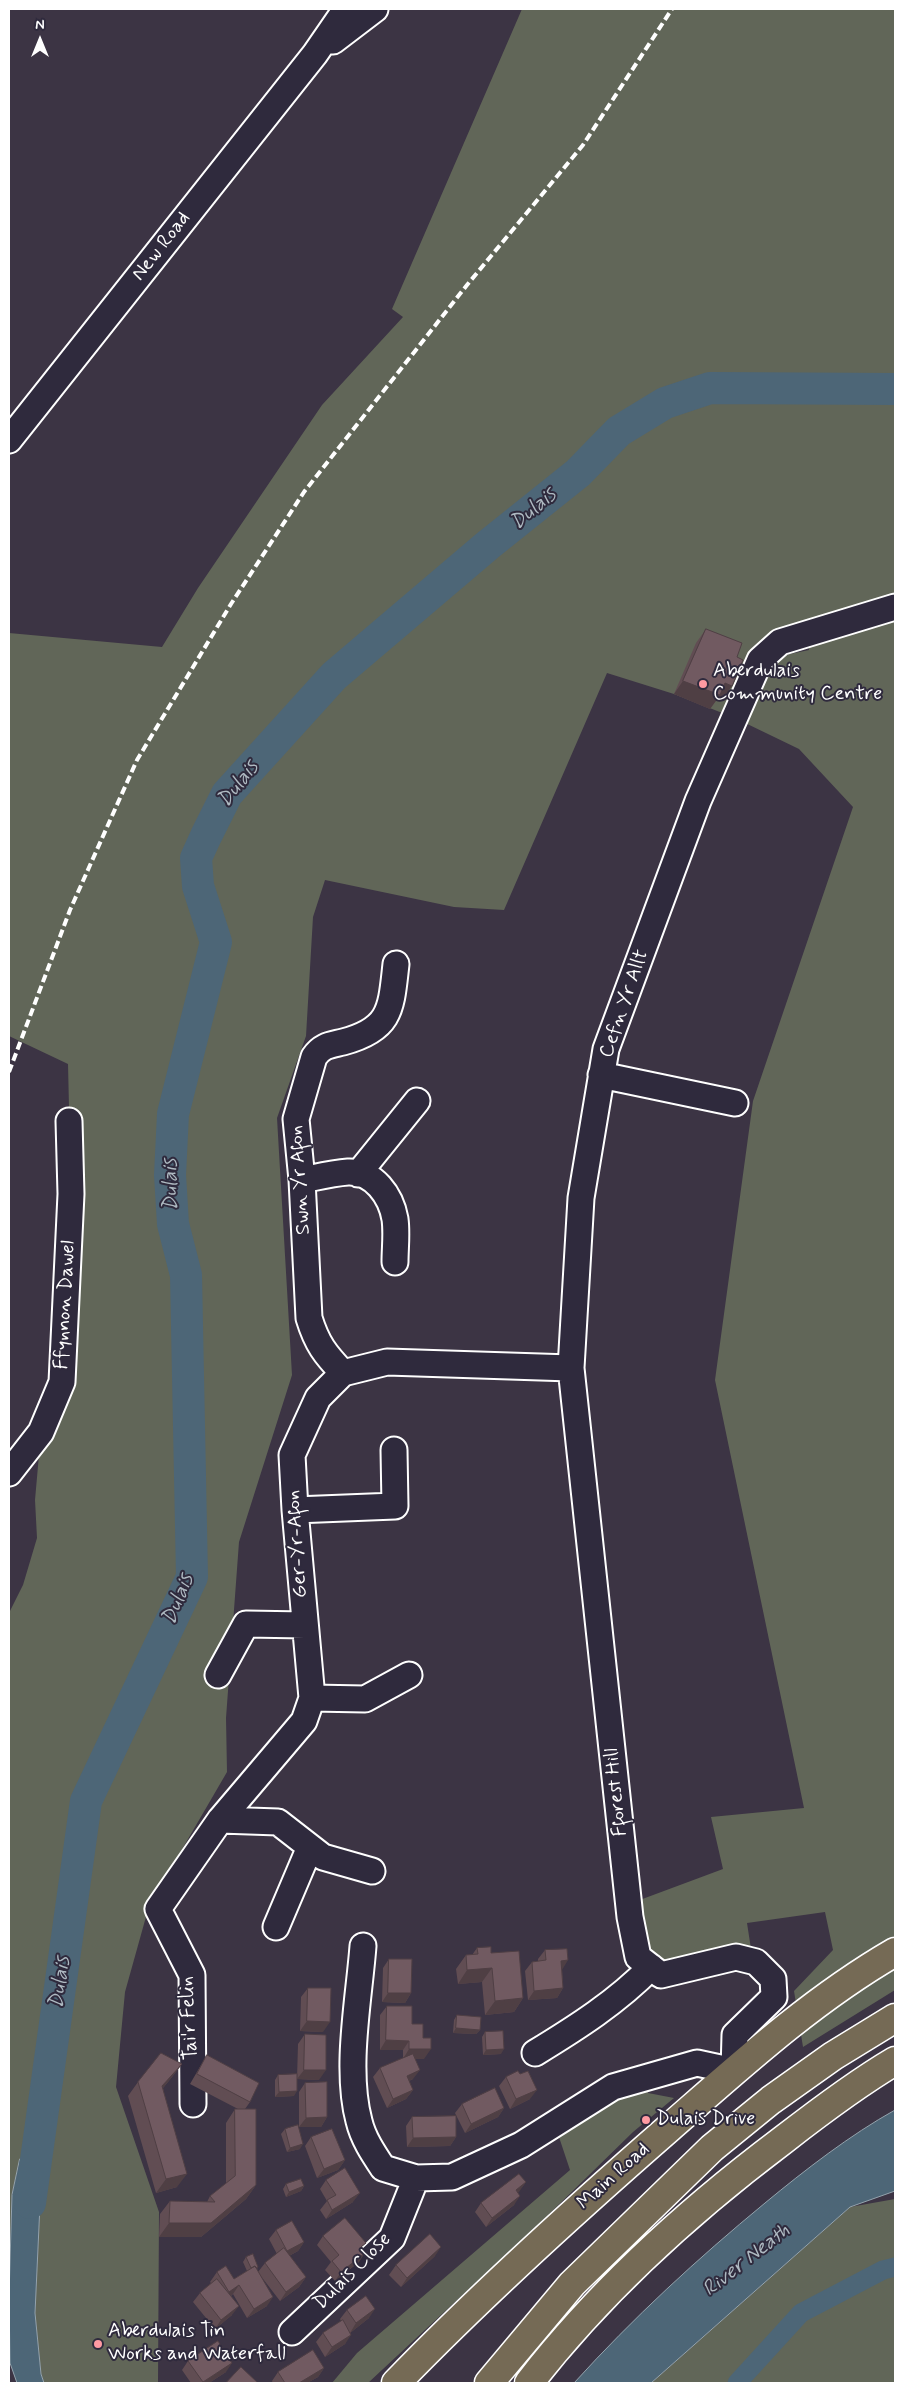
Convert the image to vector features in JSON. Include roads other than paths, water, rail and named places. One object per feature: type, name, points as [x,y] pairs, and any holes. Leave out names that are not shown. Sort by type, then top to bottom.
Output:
[{"type":"main road","name":"Main Road","points":[[396,2383],[447,2330],[590,2198],[734,2071],[798,2018],[863,1971],[895,1952]]},
{"type":"main road","points":[[489,2383],[572,2284],[712,2148],[771,2100],[833,2056],[895,2018]]},
{"type":"main road","points":[[529,2383],[604,2298],[690,2214],[828,2105],[895,2061]]},
{"type":"street","points":[[315,54],[346,9]]},
{"type":"street","points":[[315,54],[375,9]]},
{"type":"street","name":"New Road","points":[[9,440],[315,54]]},
{"type":"street","name":"Cefn Yr Allt","points":[[571,1368],[581,1198],[606,1049],[698,801],[760,660],[780,642],[895,607]]},
{"type":"street","name":"Swn Yr Afon","points":[[343,1373],[323,1352],[315,1338],[309,1318],[302,1180],[296,1119],[314,1057],[318,1050],[329,1044],[362,1035],[376,1027],[385,1018],[392,1006],[396,964]]},
{"type":"street","points":[[601,1075],[735,1103]]},
{"type":"street","points":[[358,1174],[417,1101]]},
{"type":"street","name":"Ffynnon Dawel","points":[[9,1473],[41,1432],[62,1382],[70,1213],[68,1122]]},
{"type":"street","points":[[302,1180],[350,1172],[368,1177],[379,1185],[387,1197],[396,1222],[395,1262]]},
{"type":"street","points":[[343,1373],[387,1362],[571,1368]]},
{"type":"street","name":"Fforest Hill","points":[[571,1368],[630,1916],[638,1958],[651,1967]]},
{"type":"street","name":"Ger-Yr-Afon","points":[[158,1910],[220,1820],[304,1721],[312,1698],[295,1510],[292,1455],[318,1398],[343,1373]]},
{"type":"street","points":[[295,1510],[395,1506],[394,1450]]},
{"type":"street","points":[[218,1675],[246,1624],[305,1624]]},
{"type":"street","points":[[312,1698],[365,1699],[409,1675]]},
{"type":"street","points":[[220,1820],[278,1822],[323,1857],[372,1871]]},
{"type":"street","points":[[276,1927],[310,1847]]},
{"type":"street","name":"Tai'r Felin","points":[[158,1910],[192,1975],[193,2104]]},
{"type":"street","points":[[363,1946],[352,2075],[358,2120],[367,2144],[382,2168],[416,2178],[452,2177],[521,2145],[613,2087],[697,2063],[734,2071],[736,2035],[774,1996],[773,1978],[756,1962],[736,1956],[661,1975],[651,1967],[636,1982],[580,2026],[535,2053]]},
{"type":"street","name":"Dulais Close","points":[[292,2332],[392,2238],[416,2178]]},
{"type":"water","name":"River Neath","points":[[895,2110],[895,2191],[850,2207],[651,2383],[574,2383],[642,2312],[740,2224],[828,2154],[861,2130]]},
{"type":"water","points":[[20,2159],[42,2161],[35,2313],[41,2374],[44,2383],[17,2383],[10,2363],[9,2296],[12,2195]]},
{"type":"waterway","name":"Dulais","points":[[30,2203],[86,1801],[192,1577],[186,1275],[173,1224],[170,1175],[173,1114],[216,942],[198,886],[196,858],[206,836],[227,794],[334,676],[488,545],[578,473],[619,431],[665,403],[710,388],[895,389]]},
{"type":"waterway","points":[[737,2383],[801,2313],[883,2270],[895,2267]]},
{"type":"railway","points":[[9,1072],[70,910],[137,760],[231,604],[304,492],[467,285],[583,145],[672,9]]},
{"type":"place","name":"Aberdulais Community Centre","points":[[703,684]]},
{"type":"place","name":"Dulais Drive","points":[[646,2120]]},
{"type":"place","name":"Aberdulais Tin Works and Waterfall","points":[[98,2344]]}]
